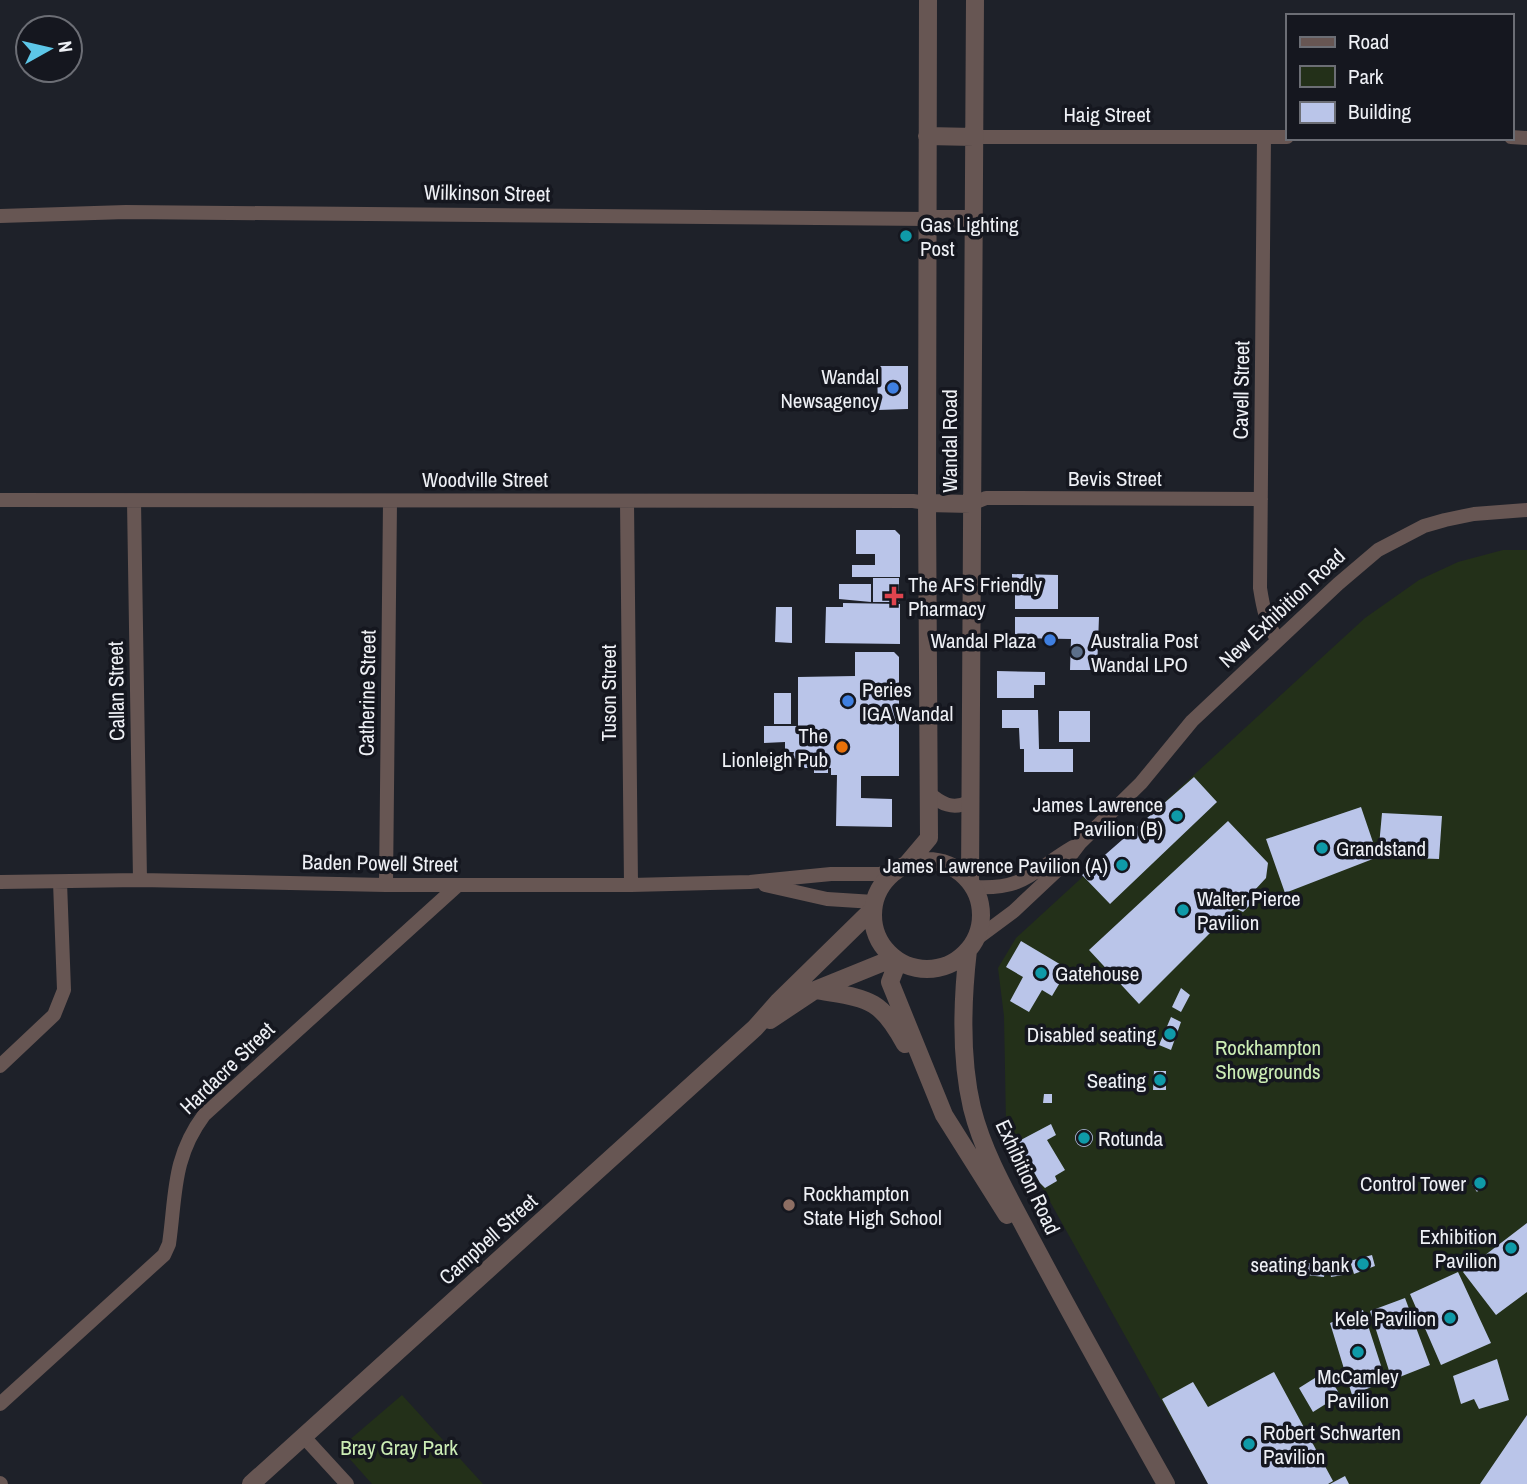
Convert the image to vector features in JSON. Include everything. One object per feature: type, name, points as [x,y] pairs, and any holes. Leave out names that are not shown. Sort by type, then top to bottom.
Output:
[{"type":"street","name":"Wandal Road","points":[[903,866],[929,838],[928,0]]},
{"type":"street","name":"Wandal Road","points":[[972,885],[969,802],[975,0]]},
{"type":"street","name":"Haig Street","points":[[927,136],[1286,137]]},
{"type":"street","name":"Cavell Street","points":[[1264,136],[1260,588],[1269,628],[1278,640]]},
{"type":"street","name":"Wilkinson Street","points":[[0,216],[126,212],[973,219]]},
{"type":"street","name":"Bevis Street","points":[[971,504],[986,498],[1261,499]]},
{"type":"street","points":[[1527,499],[1527,510]]},
{"type":"street","name":"Woodville Street","points":[[0,500],[913,501],[971,504]]},
{"type":"street","name":"Callan Street","points":[[134,501],[140,880]]},
{"type":"street","name":"Catherine Street","points":[[386,885],[390,502]]},
{"type":"street","name":"Tuson Street","points":[[627,502],[631,885]]},
{"type":"street","name":"New Exhibition Road","points":[[972,945],[1014,911],[1063,864],[1080,843],[1141,783],[1192,721],[1378,550],[1424,526],[1474,514],[1527,510]]},
{"type":"street","points":[[929,793],[944,804],[956,806],[969,802]]},
{"type":"street","name":"New Exhibition Road","points":[[972,885],[998,888],[1022,881],[1080,843]]},
{"type":"street","points":[[935,861],[948,865],[960,872],[972,885],[980,901],[981,915],[972,945],[957,960],[943,967],[912,967],[896,960],[882,945],[874,928],[874,906],[879,889],[903,866],[935,861]]},
{"type":"street","name":"Baden Powell Street","points":[[4,884],[140,880],[457,886],[631,885],[750,882],[831,874],[880,874],[903,866]]},
{"type":"street","points":[[0,1066],[54,1015],[64,990],[60,882]]},
{"type":"street","name":"Baden Powell Street","points":[[750,882],[874,906]]},
{"type":"street","name":"Hardacre Street","points":[[0,1404],[164,1255],[169,1244],[177,1173],[190,1133],[204,1115],[457,886]]},
{"type":"street","name":"Campbell Street","points":[[251,1484],[755,1028],[874,906]]},
{"type":"street","name":"Exhibition Road","points":[[972,945],[963,1011],[965,1059],[972,1106],[984,1148],[1079,1330],[1166,1484]]},
{"type":"street","name":"Exhibition Road","points":[[896,960],[890,982],[944,1115]]},
{"type":"street","name":"Campbell Street","points":[[755,1028],[815,990],[896,960]]},
{"type":"street","name":"Exhibition Road","points":[[815,990],[877,1004],[891,1019],[944,1115],[1079,1330]]},
{"type":"street","points":[[303,1436],[347,1484]]},
{"type":"green space","name":"Rockhampton Showgrounds","points":[[1503,550],[1527,550],[1527,1484],[1208,1484],[1006,1123],[1004,1016],[998,968],[1016,938],[1365,618],[1419,580],[1458,562]]},
{"type":"green space","name":"Bray Gray Park","points":[[402,1395],[483,1484],[372,1484],[340,1448]]},
{"type":"building","name":"Wandal Newsagency","points":[[877,366],[908,366],[908,409],[878,410]]},
{"type":"building","points":[[876,395],[876,410],[847,409],[847,396]]},
{"type":"building","points":[[856,530],[895,530],[900,535],[900,577],[852,577],[852,565],[875,565],[875,554],[856,554]]},
{"type":"building","points":[[1012,574],[1058,575],[1058,609],[1015,609]]},
{"type":"building","points":[[873,578],[899,578],[899,602],[873,602]]},
{"type":"building","points":[[839,584],[871,584],[871,602],[839,599]]},
{"type":"building","points":[[843,603],[900,604],[900,644],[825,643],[826,607],[843,607]]},
{"type":"building","points":[[776,607],[792,607],[792,643],[775,642]]},
{"type":"building","points":[[1015,617],[1099,617],[1097,670],[1070,670],[1071,639],[1015,638]]},
{"type":"building","points":[[855,652],[894,652],[899,657],[899,776],[861,776],[861,798],[892,799],[892,827],[836,826],[837,775],[831,775],[831,768],[828,768],[828,773],[814,773],[814,768],[805,768],[793,757],[794,752],[785,752],[785,742],[764,743],[764,726],[798,726],[798,677],[855,676]]},
{"type":"building","points":[[997,671],[1045,672],[1045,685],[1034,685],[1034,698],[997,698]]},
{"type":"building","points":[[774,693],[791,693],[791,724],[774,724]]},
{"type":"building","points":[[1002,710],[1038,710],[1039,749],[1073,749],[1073,772],[1024,772],[1024,749],[1020,749],[1019,728],[1002,728]]},
{"type":"building","points":[[1059,711],[1090,711],[1090,742],[1059,742]]},
{"type":"building","points":[[1194,777],[1217,802],[1110,904],[1082,875]]},
{"type":"building","name":"Grandstand","points":[[1361,807],[1378,857],[1285,893],[1266,839]]},
{"type":"building","points":[[1382,813],[1442,816],[1439,859],[1378,857]]},
{"type":"building","name":"Walter Pierce Pavilion","points":[[1228,821],[1268,863],[1266,878],[1253,892],[1257,898],[1243,912],[1235,908],[1139,1004],[1089,950]]},
{"type":"building","name":"Gatehouse","points":[[1021,941],[1068,969],[1052,996],[1042,990],[1029,1012],[1010,1001],[1023,977],[1006,967]]},
{"type":"building","points":[[1181,988],[1190,995],[1181,1012],[1172,1007]]},
{"type":"building","name":"Disabled seating","points":[[1171,1017],[1181,1022],[1171,1050],[1159,1045]]},
{"type":"building","name":"Seating","points":[[1154,1071],[1166,1071],[1166,1090],[1153,1090]]},
{"type":"building","points":[[1044,1094],[1052,1094],[1052,1103],[1043,1103]]},
{"type":"building","points":[[1051,1124],[1056,1135],[1047,1140],[1065,1170],[1055,1176],[1057,1181],[1045,1188],[1017,1142]]},
{"type":"building","name":"Rotunda","points":[[1080,1129],[1088,1129],[1093,1138],[1091,1145],[1080,1147],[1075,1142],[1075,1134]]},
{"type":"building","name":"Control Tower","points":[[1482,1176],[1487,1180],[1477,1192],[1472,1185]]},
{"type":"building","name":"Exhibition Pavilion","points":[[1527,1223],[1527,1292],[1496,1315],[1463,1272]]},
{"type":"building","name":"seating bank","points":[[1372,1255],[1375,1266],[1354,1274],[1350,1261]]},
{"type":"building","name":"seating bank","points":[[1348,1262],[1349,1274],[1331,1277],[1329,1265]]},
{"type":"building","name":"seating bank","points":[[1308,1263],[1326,1264],[1324,1277],[1306,1275]]},
{"type":"building","name":"Kele Pavilion","points":[[1458,1272],[1491,1343],[1441,1365],[1410,1294]]},
{"type":"building","points":[[1405,1298],[1430,1365],[1392,1380],[1370,1311]]},
{"type":"building","name":"McCamley Pavilion","points":[[1363,1310],[1386,1381],[1352,1395],[1330,1323]]},
{"type":"building","points":[[1497,1359],[1509,1400],[1479,1409],[1474,1399],[1461,1404],[1453,1376]]},
{"type":"building","points":[[1326,1371],[1340,1395],[1313,1412],[1299,1388]]},
{"type":"building","name":"Robert Schwarten Pavilion","points":[[1274,1372],[1333,1481],[1328,1484],[1208,1484],[1162,1399],[1193,1382],[1208,1407]]},
{"type":"building","points":[[1527,1415],[1527,1484],[1480,1484]]},
{"type":"building","points":[[1345,1476],[1349,1484],[1330,1484]]},
{"type":"place","name":"Gas Lighting Post","points":[[906,236]]},
{"type":"place","name":"Wandal Newsagency","points":[[893,388]]},
{"type":"place","name":"The AFS Friendly Pharmacy","points":[[894,596]]},
{"type":"place","name":"Wandal Plaza","points":[[1050,640]]},
{"type":"place","name":"Australia Post Wandal LPO","points":[[1077,652]]},
{"type":"place","name":"Peries IGA Wandal","points":[[848,701]]},
{"type":"place","name":"The Lionleigh Pub","points":[[842,747]]},
{"type":"place","name":"James Lawrence Pavilion (B)","points":[[1177,816]]},
{"type":"place","name":"Grandstand","points":[[1322,848]]},
{"type":"place","name":"James Lawrence Pavilion (A)","points":[[1122,865]]},
{"type":"place","name":"Walter Pierce Pavilion","points":[[1183,910]]},
{"type":"place","name":"Gatehouse","points":[[1041,973]]},
{"type":"place","name":"Disabled seating","points":[[1170,1034]]},
{"type":"place","name":"Seating","points":[[1160,1080]]},
{"type":"place","name":"Rotunda","points":[[1084,1138]]},
{"type":"place","name":"Control Tower","points":[[1480,1183]]},
{"type":"place","name":"Rockhampton State High School","points":[[789,1205]]},
{"type":"place","name":"Exhibition Pavilion","points":[[1511,1248]]},
{"type":"place","name":"seating bank","points":[[1363,1264]]},
{"type":"place","name":"Kele Pavilion","points":[[1450,1318]]},
{"type":"place","name":"McCamley Pavilion","points":[[1358,1352]]},
{"type":"place","name":"Robert Schwarten Pavilion","points":[[1249,1444]]}]
